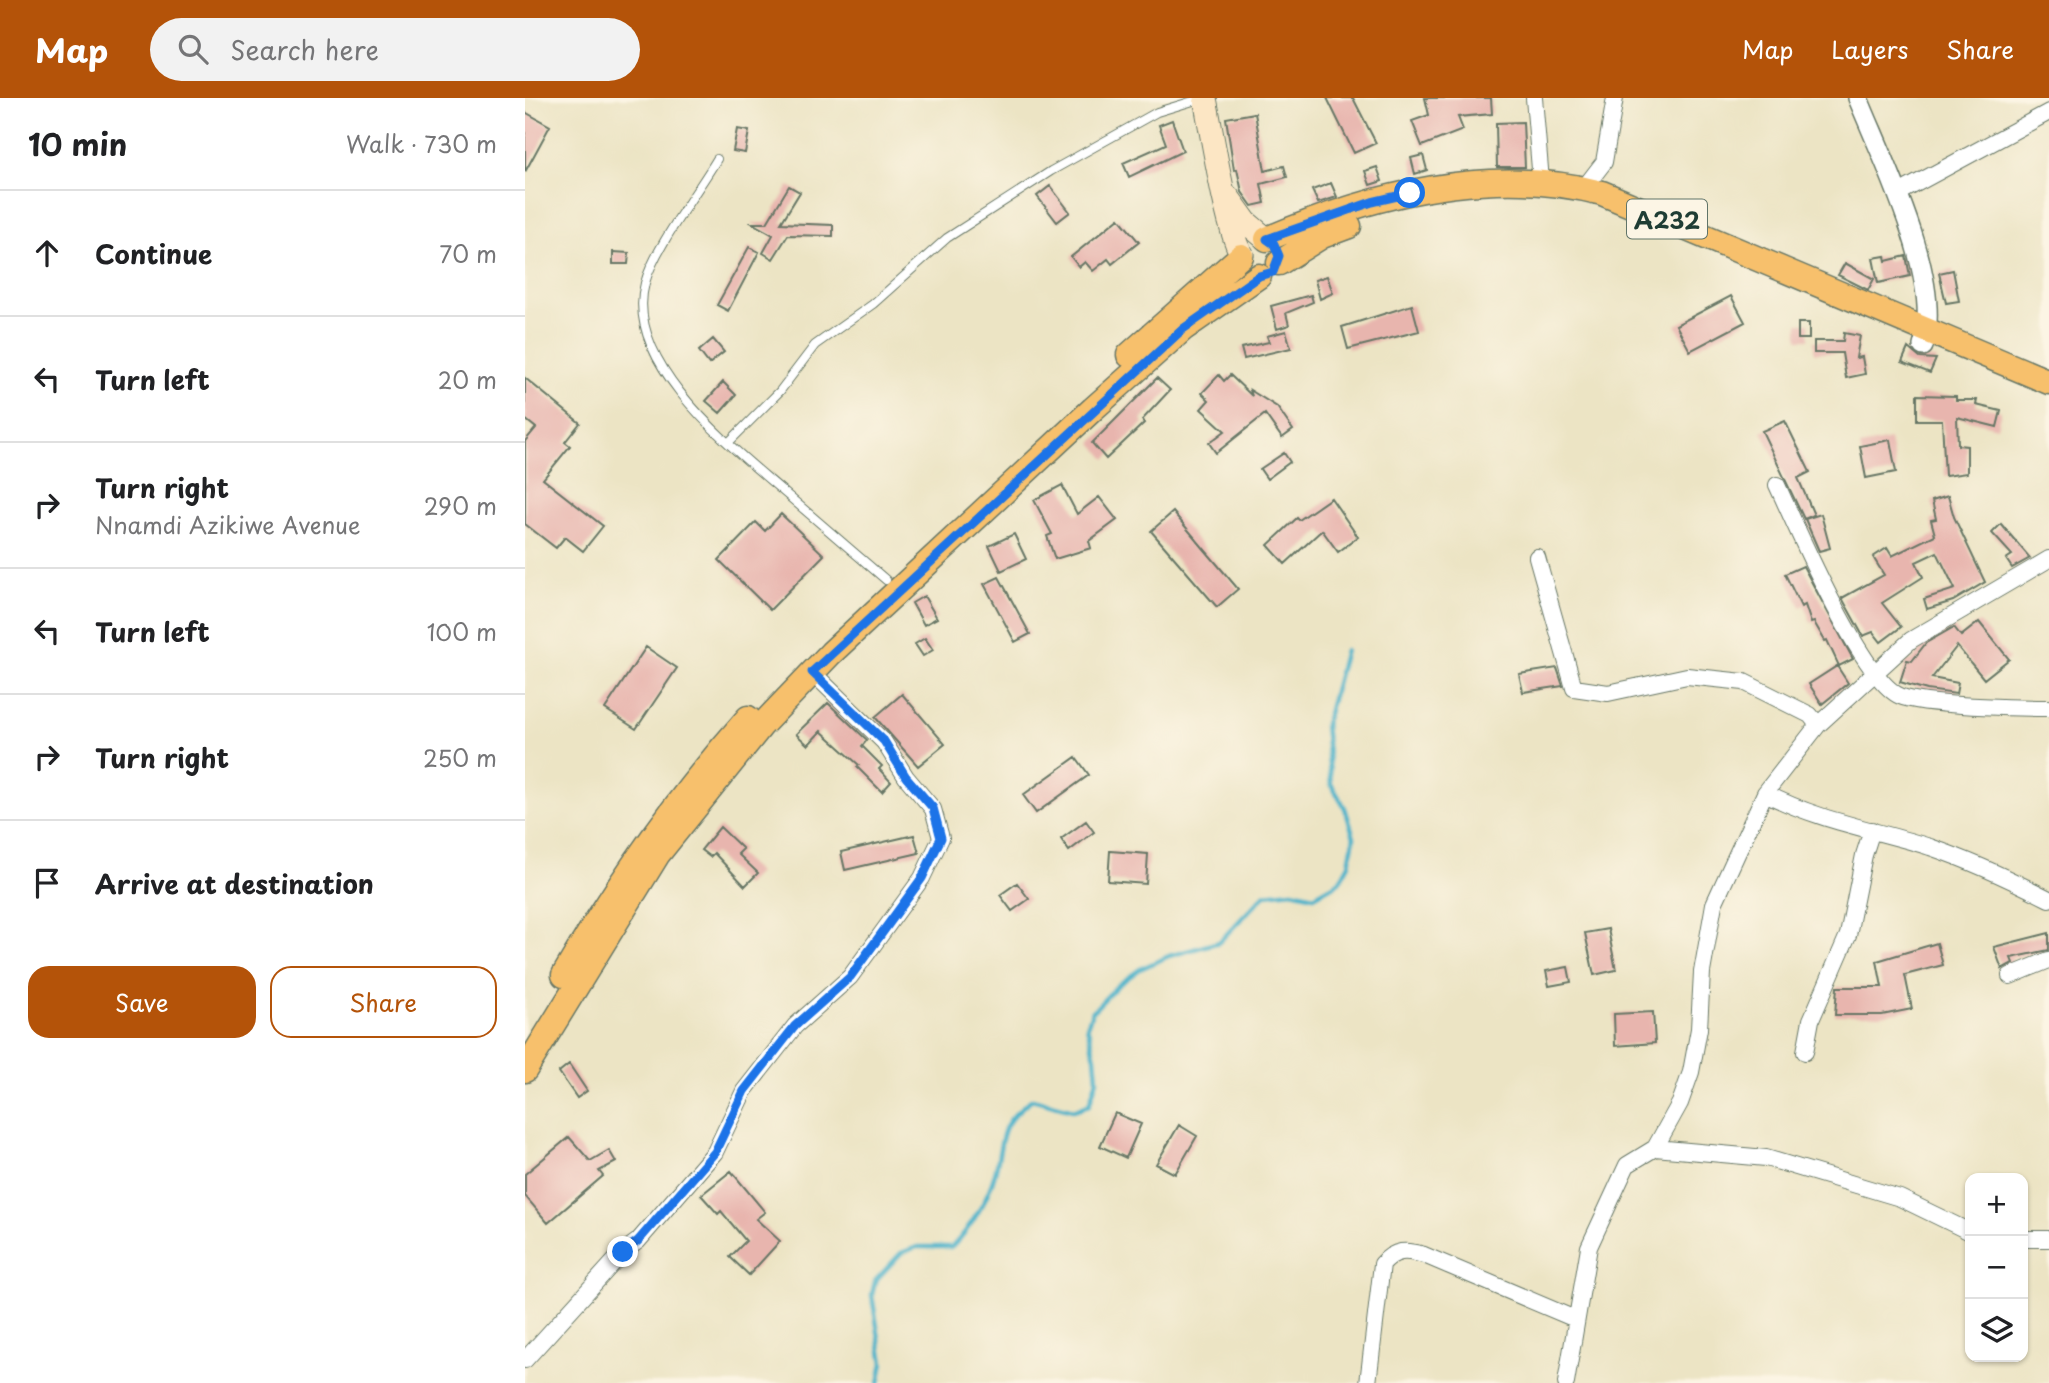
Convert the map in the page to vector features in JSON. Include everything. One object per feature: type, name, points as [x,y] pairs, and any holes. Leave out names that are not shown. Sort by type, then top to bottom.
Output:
[{"type":"main road","points":[[1204,98],[1233,237],[1248,272],[1269,270],[1278,250],[1245,222],[1225,192]]},
{"type":"main road","name":"A232","points":[[525,1041],[629,867],[672,807],[761,703],[886,580],[1170,317],[1242,255],[1253,240],[1266,239],[1372,202],[1443,185],[1541,181],[1584,188],[1669,220],[2049,397]]},
{"type":"main road","name":"A232","points":[[525,1070],[658,854],[761,726],[812,672],[1173,338],[1322,236],[1409,206],[1485,194],[1532,193],[1571,198],[1598,204],[1925,339],[2049,382]]},
{"type":"street","points":[[1534,98],[1541,181]]},
{"type":"street","points":[[1584,188],[1604,162],[1615,98]]},
{"type":"street","points":[[1862,100],[1922,271],[1927,297],[1925,339]]},
{"type":"street","points":[[1897,194],[2049,112]]},
{"type":"street","points":[[1777,485],[1818,574],[1874,674],[1899,696],[1930,701],[2049,708]]},
{"type":"street","points":[[1537,557],[1574,688],[1608,693],[1688,676],[1744,682],[1810,715],[1818,725]]},
{"type":"street","points":[[1566,1383],[1589,1247],[1612,1192],[1627,1165],[1655,1148],[1680,1103],[1691,1072],[1699,1029],[1702,972],[1714,904],[1765,793],[1818,725],[1910,640],[2049,559]]},
{"type":"street","points":[[525,1360],[623,1252],[638,1241],[715,1152],[744,1091],[795,1026],[850,977],[922,878],[941,838],[933,808],[906,777],[884,741],[812,672]]},
{"type":"street","points":[[1765,793],[1827,819],[1872,830],[1988,868],[2049,899]]},
{"type":"street","points":[[1805,1052],[1811,1020],[1848,935],[1864,855],[1872,830]]},
{"type":"street","points":[[2010,976],[2049,960]]},
{"type":"street","points":[[1655,1148],[1766,1157],[1900,1198],[1965,1230]]},
{"type":"street","points":[[2028,1239],[2049,1239]]},
{"type":"street","points":[[1368,1383],[1382,1264],[1392,1253],[1406,1251],[1424,1255],[1575,1319]]},
{"type":"lane","points":[[727,443],[780,391],[815,345],[873,304],[947,238],[1051,171],[1157,112],[1204,98]]},
{"type":"lane","points":[[717,159],[655,259],[645,283],[643,310],[651,344],[670,379],[686,401],[727,443],[886,580]]},
{"type":"building","points":[[1327,98],[1353,98],[1376,143],[1354,153]]},
{"type":"building","points":[[1425,98],[1491,98],[1492,114],[1458,117],[1463,130],[1422,146],[1412,121],[1429,115]]},
{"type":"building","points":[[525,112],[550,126],[525,172]]},
{"type":"building","points":[[1255,113],[1265,171],[1284,166],[1287,177],[1261,184],[1265,203],[1252,206],[1242,192],[1237,169],[1234,170],[1226,118]]},
{"type":"building","points":[[1172,120],[1183,151],[1129,177],[1123,163],[1166,144],[1159,125]]},
{"type":"building","points":[[1523,122],[1525,167],[1497,167],[1496,123]]},
{"type":"building","points":[[737,129],[749,131],[745,153],[733,151]]},
{"type":"building","points":[[1423,155],[1427,170],[1415,174],[1411,158]]},
{"type":"building","points":[[1377,167],[1382,181],[1370,185],[1365,171]]},
{"type":"building","points":[[1331,183],[1337,197],[1318,203],[1312,190]]},
{"type":"building","points":[[789,186],[800,192],[781,223],[833,225],[833,236],[788,235],[773,259],[763,253],[773,235],[752,223],[767,223]]},
{"type":"building","points":[[1050,186],[1070,212],[1057,222],[1037,196]]},
{"type":"building","points":[[1119,218],[1139,242],[1112,264],[1108,259],[1093,271],[1085,262],[1079,267],[1071,257]]},
{"type":"building","points":[[749,247],[759,252],[728,311],[717,305]]},
{"type":"building","points":[[613,252],[629,253],[628,264],[613,264]]},
{"type":"building","points":[[1885,256],[1886,261],[1906,256],[1910,276],[1878,283],[1873,258]]},
{"type":"building","points":[[1845,263],[1874,279],[1868,290],[1838,275]]},
{"type":"building","points":[[1953,270],[1959,301],[1946,303],[1939,273]]},
{"type":"building","points":[[1327,276],[1333,293],[1320,299],[1315,280]]},
{"type":"building","points":[[1311,295],[1313,302],[1286,313],[1289,325],[1277,329],[1271,306]]},
{"type":"building","points":[[1731,296],[1745,322],[1690,351],[1676,325]]},
{"type":"building","points":[[1412,305],[1419,331],[1348,349],[1342,327]]},
{"type":"building","points":[[1798,323],[1809,323],[1809,339],[1798,339]]},
{"type":"building","points":[[1286,331],[1291,348],[1244,359],[1241,348],[1269,342],[1267,336]]},
{"type":"building","points":[[1844,333],[1860,336],[1856,358],[1862,357],[1865,374],[1846,378],[1842,353],[1814,353],[1814,341],[1843,341]]},
{"type":"building","points":[[713,339],[724,352],[709,364],[699,351]]},
{"type":"building","points":[[1908,348],[1920,358],[1936,359],[1930,373],[1902,362]]},
{"type":"building","points":[[1219,375],[1224,381],[1230,375],[1252,396],[1250,390],[1277,407],[1293,430],[1282,438],[1265,414],[1216,453],[1209,443],[1225,431],[1201,409],[1209,400],[1202,393]]},
{"type":"building","points":[[525,378],[580,423],[565,442],[570,446],[543,479],[603,526],[583,551],[565,537],[556,548],[525,524],[525,441],[536,428],[525,419]]},
{"type":"building","points":[[1157,378],[1170,390],[1142,420],[1144,423],[1106,459],[1092,443]]},
{"type":"building","points":[[723,382],[736,395],[720,413],[706,401]]},
{"type":"building","points":[[1917,395],[1956,396],[1956,400],[1977,400],[1976,405],[2001,411],[1997,427],[1957,417],[1958,445],[1967,446],[1967,473],[1945,476],[1942,420],[1917,420]]},
{"type":"building","points":[[1785,421],[1810,472],[1798,478],[1814,515],[1804,519],[1762,431]]},
{"type":"building","points":[[1890,440],[1896,472],[1866,478],[1860,446]]},
{"type":"building","points":[[1284,453],[1290,462],[1267,479],[1260,469]]},
{"type":"building","points":[[1062,485],[1077,514],[1099,497],[1117,520],[1089,541],[1091,548],[1055,559],[1047,536],[1052,534],[1034,500]]},
{"type":"building","points":[[1948,496],[1954,517],[1985,582],[1953,601],[1927,609],[1924,599],[1955,589],[1937,552],[1916,562],[1923,577],[1882,603],[1901,627],[1881,642],[1873,632],[1863,636],[1842,598],[1884,575],[1873,557],[1887,548],[1892,556],[1935,535],[1931,520],[1936,519],[1932,501]]},
{"type":"building","points":[[1331,498],[1358,537],[1338,552],[1322,530],[1285,564],[1268,545],[1297,518],[1299,520]]},
{"type":"building","points":[[1173,512],[1238,589],[1217,607],[1151,531]]},
{"type":"building","points":[[781,514],[824,555],[770,610],[719,560],[756,522],[765,531]]},
{"type":"building","points":[[1821,514],[1830,548],[1819,551],[1805,519]]},
{"type":"building","points":[[2001,524],[2030,558],[2012,568],[2006,559],[2012,555],[1992,533]]},
{"type":"building","points":[[1014,534],[1026,559],[1001,571],[989,546]]},
{"type":"building","points":[[1803,566],[1853,659],[1839,666],[1827,640],[1825,641],[1814,622],[1811,623],[1805,605],[1801,607],[1785,574]]},
{"type":"building","points":[[999,577],[1030,634],[1015,642],[984,584]]},
{"type":"building","points":[[924,596],[937,618],[924,625],[912,603]]},
{"type":"building","points":[[1979,622],[2009,659],[1984,679],[1957,646],[1932,678],[1958,683],[1956,694],[1927,690],[1900,682],[1907,660],[1912,661],[1926,643],[1954,627],[1961,636]]},
{"type":"building","points":[[925,638],[933,650],[923,656],[915,644]]},
{"type":"building","points":[[646,647],[677,668],[636,729],[605,709]]},
{"type":"building","points":[[1837,666],[1848,683],[1822,704],[1809,684]]},
{"type":"building","points":[[1557,668],[1563,686],[1523,692],[1519,674]]},
{"type":"building","points":[[902,694],[945,744],[918,766],[875,717]]},
{"type":"building","points":[[828,703],[867,740],[862,746],[882,766],[879,769],[891,782],[882,792],[857,767],[859,765],[821,731],[808,745],[796,734]]},
{"type":"building","points":[[1076,757],[1089,775],[1036,813],[1023,795]]},
{"type":"building","points":[[1086,821],[1094,832],[1069,851],[1061,839]]},
{"type":"building","points":[[720,827],[743,849],[738,854],[758,873],[745,886],[714,853],[710,857],[701,850]]},
{"type":"building","points":[[914,835],[919,853],[845,870],[841,852]]},
{"type":"building","points":[[1110,851],[1148,854],[1146,884],[1108,881]]},
{"type":"building","points":[[1017,883],[1029,899],[1012,911],[1000,895]]},
{"type":"building","points":[[1608,929],[1616,970],[1594,975],[1585,933]]},
{"type":"building","points":[[2049,933],[2049,950],[2011,958],[2013,963],[2002,969],[1994,947]]},
{"type":"building","points":[[1937,943],[1943,965],[1905,975],[1912,1009],[1882,1015],[1835,1015],[1837,987],[1882,987],[1877,961]]},
{"type":"building","points":[[1568,967],[1571,982],[1549,986],[1546,971]]},
{"type":"building","points":[[1653,1012],[1655,1043],[1615,1046],[1614,1014]]},
{"type":"building","points":[[569,1064],[587,1091],[577,1098],[559,1072]]},
{"type":"building","points":[[1115,1113],[1141,1124],[1126,1158],[1100,1146]]},
{"type":"building","points":[[1179,1125],[1197,1136],[1175,1174],[1156,1164]]},
{"type":"building","points":[[569,1137],[590,1161],[609,1150],[616,1162],[599,1171],[603,1176],[548,1223],[525,1196],[525,1174]]},
{"type":"building","points":[[731,1171],[765,1212],[756,1219],[780,1241],[749,1275],[730,1257],[746,1241],[721,1211],[718,1214],[701,1195]]},
{"type":"waterway","points":[[879,1383],[883,1363],[872,1295],[875,1281],[901,1253],[917,1247],[952,1247],[959,1240],[988,1193],[1007,1124],[1032,1099],[1073,1110],[1089,1105],[1097,1079],[1095,1057],[1087,1026],[1092,1012],[1118,985],[1140,969],[1169,956],[1219,942],[1265,894],[1292,891],[1314,896],[1339,882],[1349,864],[1354,837],[1345,808],[1331,784],[1325,725],[1345,650]]},
{"type":"route","points":[[623,1252],[638,1241],[715,1152],[744,1091],[795,1026],[850,977],[922,878],[941,838],[933,808],[906,777],[884,741],[812,672],[1183,329],[1259,276],[1273,272],[1279,263],[1278,250],[1267,239],[1372,202],[1410,193]]}]
